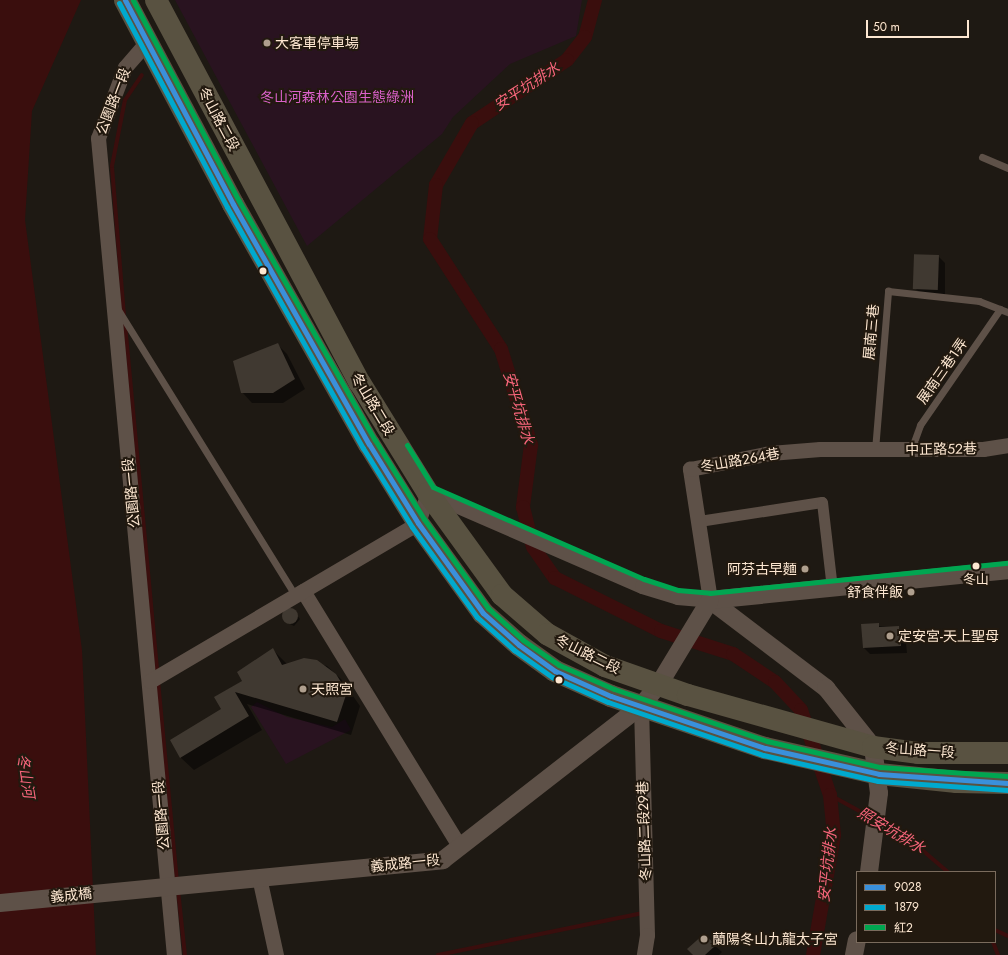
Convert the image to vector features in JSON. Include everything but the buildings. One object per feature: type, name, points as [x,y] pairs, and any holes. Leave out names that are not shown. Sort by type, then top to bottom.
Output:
[{"type":"main road","name":"冬山路二段","points":[[156,0],[323,318],[428,493],[502,595],[547,634],[605,666],[658,686],[770,720]]},
{"type":"main road","name":"冬山路二段","points":[[126,2],[146,43],[302,328],[418,523],[483,613],[519,645],[555,671],[641,706],[765,748]]},
{"type":"main road","name":"冬山路一段","points":[[770,720],[833,738],[873,747],[918,753],[1008,753]]},
{"type":"main road","name":"冬山路一段","points":[[765,748],[835,766],[879,783],[1008,783]]},
{"type":"street","name":"公園路一段","points":[[146,43],[125,67],[98,138],[110,297],[150,681],[166,885],[174,955]]},
{"type":"street","name":"中正路52巷","points":[[874,450],[911,450],[1008,445]]},
{"type":"street","name":"冬山路264巷","points":[[710,600],[690,469],[770,453],[874,450]]},
{"type":"street","points":[[150,681],[418,523],[428,493],[559,547],[642,586],[677,597],[710,600],[1008,570]]},
{"type":"street","points":[[699,521],[822,502],[832,588]]},
{"type":"street","points":[[299,593],[460,847]]},
{"type":"street","points":[[710,600],[826,688],[873,747],[879,783],[873,852],[869,871]]},
{"type":"street","name":"義成路一段","points":[[141,888],[444,860],[641,706],[658,686],[710,600]]},
{"type":"street","name":"冬山路二段29巷","points":[[641,706],[647,935],[644,955]]},
{"type":"street","points":[[259,877],[276,955]]},
{"type":"street","name":"義成橋","points":[[0,903],[141,888]]},
{"type":"street","points":[[854,955],[856,943]]},
{"type":"lane","points":[[982,156],[1008,168]]},
{"type":"lane","name":"展南三巷","points":[[874,450],[888,291],[978,301],[1008,312]]},
{"type":"lane","points":[[110,297],[299,593]]},
{"type":"lane","name":"展南三巷1弄","points":[[911,450],[920,425],[1000,309]]},
{"type":"green space","name":"冬山河森林公園生態綠洲","points":[[175,0],[582,0],[576,36],[510,64],[453,117],[442,134],[307,246]]},
{"type":"green space","points":[[257,702],[287,717],[332,727],[345,719],[351,730],[286,764],[251,707]]},
{"type":"water","name":"冬山河","points":[[0,0],[81,0],[32,111],[25,220],[82,650],[96,955],[0,955]]},
{"type":"waterway","name":"安平坑排水","points":[[595,0],[585,37],[567,60],[472,123],[436,185],[430,239],[501,349],[531,445],[523,507],[533,547],[555,578],[661,631],[733,654],[775,682],[801,710],[830,795],[834,835],[813,955]]},
{"type":"waterway","points":[[124,316],[112,166],[125,100],[142,75]]},
{"type":"waterway","points":[[125,324],[157,672]]},
{"type":"waterway","points":[[158,681],[177,881]]},
{"type":"waterway","name":"照安坑排水","points":[[830,795],[872,818]]},
{"type":"waterway","name":"照安坑排水","points":[[880,822],[908,838],[947,871]]},
{"type":"waterway","points":[[178,890],[185,955]]},
{"type":"waterway","points":[[438,955],[643,913]]},
{"type":"waterway","points":[[996,930],[1008,936]]},
{"type":"waterway","name":"照安坑排水","points":[[993,943],[998,955]]},
{"type":"transit line","name":"9028","points":[[125,0],[233,204],[369,444],[418,523],[483,613],[519,645],[555,671],[611,696],[765,748],[879,774],[1008,783]]},
{"type":"transit line","name":"紅2","points":[[133,0],[239,201],[375,440],[424,519],[488,608],[523,640],[559,665],[614,689],[767,741],[880,767],[1008,776]]},
{"type":"transit line","name":"1879","points":[[119,3],[227,207],[363,448],[412,527],[477,617],[514,650],[552,677],[608,702],[763,755],[878,781],[1008,790]]},
{"type":"transit line","name":"紅2","points":[[407,445],[433,487],[644,579],[678,590],[710,593],[1007,563]]},
{"type":"place","name":"大客車停車場","points":[[267,43]]},
{"type":"place","name":"冬山","points":[[976,566]]},
{"type":"place","name":"阿芬古早麵","points":[[805,569]]},
{"type":"place","name":"舒食伴飯","points":[[911,592]]},
{"type":"place","name":"定安宮-天上聖母","points":[[890,636]]},
{"type":"place","name":"天照宮","points":[[303,689]]},
{"type":"place","name":"蘭陽冬山九龍太子宮","points":[[704,939]]}]
